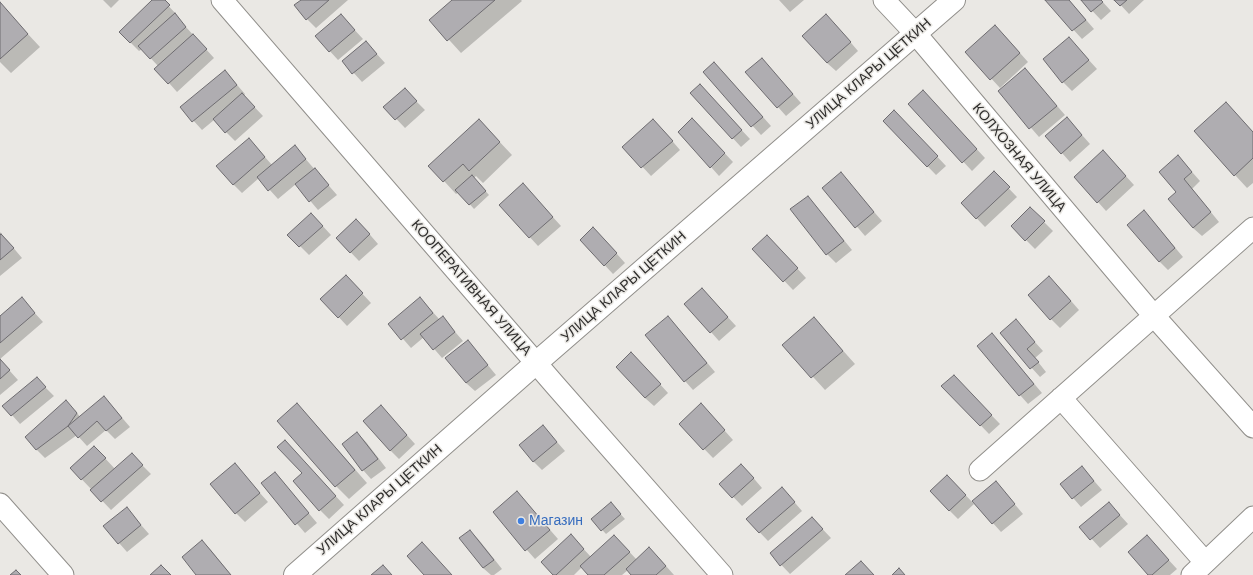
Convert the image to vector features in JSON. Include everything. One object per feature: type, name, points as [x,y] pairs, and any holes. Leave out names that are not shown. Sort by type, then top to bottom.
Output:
[{"type":"main road","name":"УЛИЦА КЛАРЫ ЦЕТКИН","points":[[295,575],[536,363],[954,0]]},
{"type":"street","name":"КООПЕРАТИВНАЯ УЛИЦА","points":[[222,0],[536,363],[722,575]]},
{"type":"street","name":"КОЛХОЗНАЯ УЛИЦА","points":[[884,0],[915,33],[1154,316],[1253,427]]},
{"type":"street","points":[[980,470],[1253,228]]},
{"type":"street","points":[[1061,398],[1199,569],[1253,517]]},
{"type":"street","points":[[0,504],[63,575]]},
{"type":"building","points":[[152,0],[165,0],[170,5],[130,43],[119,32]]},
{"type":"building","points":[[301,0],[329,0],[306,20],[294,5]]},
{"type":"building","points":[[452,0],[495,0],[447,41],[429,20]]},
{"type":"building","points":[[1045,0],[1069,0],[1086,20],[1072,31]]},
{"type":"building","points":[[1081,0],[1101,0],[1103,2],[1091,12]]},
{"type":"building","points":[[1114,0],[1127,0],[1120,6]]},
{"type":"building","points":[[0,2],[28,34],[0,59]]},
{"type":"building","points":[[175,13],[186,27],[150,59],[138,46]]},
{"type":"building","points":[[341,14],[355,30],[329,52],[315,36]]},
{"type":"building","points":[[826,14],[851,42],[827,63],[802,36]]},
{"type":"building","points":[[995,25],[1020,53],[990,80],[965,52]]},
{"type":"building","points":[[193,34],[207,49],[168,84],[154,69]]},
{"type":"building","points":[[1069,37],[1089,60],[1062,83],[1043,59]]},
{"type":"building","points":[[366,41],[377,54],[352,74],[342,61]]},
{"type":"building","points":[[762,58],[793,94],[777,108],[745,72]]},
{"type":"building","points":[[714,62],[763,117],[751,127],[703,72]]},
{"type":"building","points":[[1025,68],[1057,106],[1029,129],[998,91]]},
{"type":"building","points":[[225,70],[237,85],[192,122],[180,107]]},
{"type":"building","points":[[700,84],[742,130],[732,139],[690,93]]},
{"type":"building","points":[[405,88],[417,101],[395,120],[383,107]]},
{"type":"building","points":[[923,90],[977,149],[962,163],[908,104]]},
{"type":"building","points":[[242,93],[255,107],[225,133],[213,119]]},
{"type":"building","points":[[1226,102],[1253,132],[1253,158],[1234,176],[1194,131]]},
{"type":"building","points":[[894,110],[938,156],[927,167],[883,121]]},
{"type":"building","points":[[1067,117],[1082,135],[1061,154],[1045,136]]},
{"type":"building","points":[[692,118],[725,153],[710,168],[678,132]]},
{"type":"building","points":[[479,119],[500,142],[469,171],[463,164],[443,182],[428,166]]},
{"type":"building","points":[[653,119],[673,141],[641,168],[622,147]]},
{"type":"building","points":[[249,138],[265,157],[233,185],[216,166]]},
{"type":"building","points":[[295,145],[306,159],[268,191],[257,177]]},
{"type":"building","points":[[1103,150],[1126,176],[1097,203],[1074,177]]},
{"type":"building","points":[[1178,155],[1192,172],[1184,179],[1211,212],[1193,228],[1168,199],[1176,192],[1159,172]]},
{"type":"building","points":[[315,168],[329,185],[309,202],[295,184]]},
{"type":"building","points":[[994,171],[1010,187],[976,219],[961,203]]},
{"type":"building","points":[[841,172],[874,212],[855,228],[822,188]]},
{"type":"building","points":[[472,175],[486,191],[469,205],[455,190]]},
{"type":"building","points":[[523,183],[553,217],[529,238],[499,205]]},
{"type":"building","points":[[808,196],[844,241],[826,255],[790,209]]},
{"type":"building","points":[[1030,207],[1045,221],[1025,241],[1011,226]]},
{"type":"building","points":[[1144,210],[1175,248],[1159,262],[1127,225]]},
{"type":"building","points":[[311,213],[323,226],[299,247],[287,235]]},
{"type":"building","points":[[356,219],[370,234],[350,253],[336,238]]},
{"type":"building","points":[[593,227],[617,253],[604,266],[580,240]]},
{"type":"building","points":[[1,234],[14,248],[0,260],[0,235]]},
{"type":"building","points":[[767,235],[798,268],[783,282],[752,249]]},
{"type":"building","points":[[346,275],[363,293],[338,318],[320,299]]},
{"type":"building","points":[[1049,276],[1071,301],[1050,320],[1028,295]]},
{"type":"building","points":[[702,288],[728,317],[710,333],[684,304]]},
{"type":"building","points":[[22,297],[35,313],[0,343],[0,316]]},
{"type":"building","points":[[420,297],[433,313],[401,340],[388,324]]},
{"type":"building","points":[[443,316],[455,332],[433,350],[420,334]]},
{"type":"building","points":[[668,316],[707,363],[684,382],[645,335]]},
{"type":"building","points":[[814,317],[843,351],[811,378],[782,345]]},
{"type":"building","points":[[1016,319],[1035,342],[1027,349],[1039,362],[1030,369],[1000,333]]},
{"type":"building","points":[[992,333],[1034,384],[1019,396],[977,346]]},
{"type":"building","points":[[468,340],[488,365],[466,383],[445,358]]},
{"type":"building","points":[[631,352],[661,384],[645,398],[616,367]]},
{"type":"building","points":[[0,359],[10,370],[0,379]]},
{"type":"building","points":[[954,375],[992,415],[980,426],[941,386]]},
{"type":"building","points":[[37,377],[46,387],[11,416],[2,406]]},
{"type":"building","points":[[104,396],[122,418],[106,431],[97,421],[78,438],[68,426]]},
{"type":"building","points":[[66,400],[77,413],[68,426],[36,450],[25,437]]},
{"type":"building","points":[[297,403],[355,470],[335,487],[277,421]]},
{"type":"building","points":[[701,403],[725,430],[703,450],[679,424]]},
{"type":"building","points":[[381,405],[407,435],[390,451],[363,421]]},
{"type":"building","points":[[543,425],[557,442],[533,462],[519,445]]},
{"type":"building","points":[[357,432],[378,459],[362,471],[342,444]]},
{"type":"building","points":[[285,440],[336,496],[319,511],[293,481],[302,473],[277,447]]},
{"type":"building","points":[[94,446],[106,458],[81,480],[70,468]]},
{"type":"building","points":[[132,453],[143,465],[101,502],[90,490]]},
{"type":"building","points":[[235,463],[260,493],[235,514],[210,484]]},
{"type":"building","points":[[741,464],[754,478],[732,498],[719,484]]},
{"type":"building","points":[[1082,466],[1094,481],[1072,499],[1060,484]]},
{"type":"building","points":[[275,472],[309,513],[295,525],[261,483]]},
{"type":"building","points":[[947,475],[966,495],[949,511],[930,491]]},
{"type":"building","points":[[996,481],[1015,504],[992,524],[972,501]]},
{"type":"building","points":[[782,487],[795,502],[759,533],[746,519]]},
{"type":"building","name":"Магазин","points":[[517,491],[550,530],[525,551],[493,512]]},
{"type":"building","points":[[611,502],[621,514],[601,531],[591,519]]},
{"type":"building","points":[[1109,502],[1120,515],[1090,540],[1079,527]]},
{"type":"building","points":[[127,507],[141,525],[118,544],[103,526]]},
{"type":"building","points":[[812,517],[823,529],[780,566],[770,553]]},
{"type":"building","points":[[470,530],[494,560],[483,568],[459,538]]},
{"type":"building","points":[[571,534],[584,549],[556,575],[553,575],[541,562]]},
{"type":"building","points":[[614,535],[630,552],[604,575],[588,575],[580,566]]},
{"type":"building","points":[[1147,535],[1169,560],[1152,575],[1148,575],[1128,552]]},
{"type":"building","points":[[202,540],[231,575],[196,575],[182,557]]},
{"type":"building","points":[[422,542],[452,575],[424,575],[407,556]]},
{"type":"building","points":[[649,547],[666,566],[656,575],[631,575],[626,569]]},
{"type":"building","points":[[861,561],[874,575],[845,575]]},
{"type":"building","points":[[161,565],[171,575],[150,575]]},
{"type":"building","points":[[383,565],[392,575],[371,575]]},
{"type":"building","points":[[899,568],[905,575],[892,575]]},
{"type":"building","points":[[16,570],[21,575],[10,575]]},
{"type":"place","name":"Магазин","points":[[521,521]]}]
